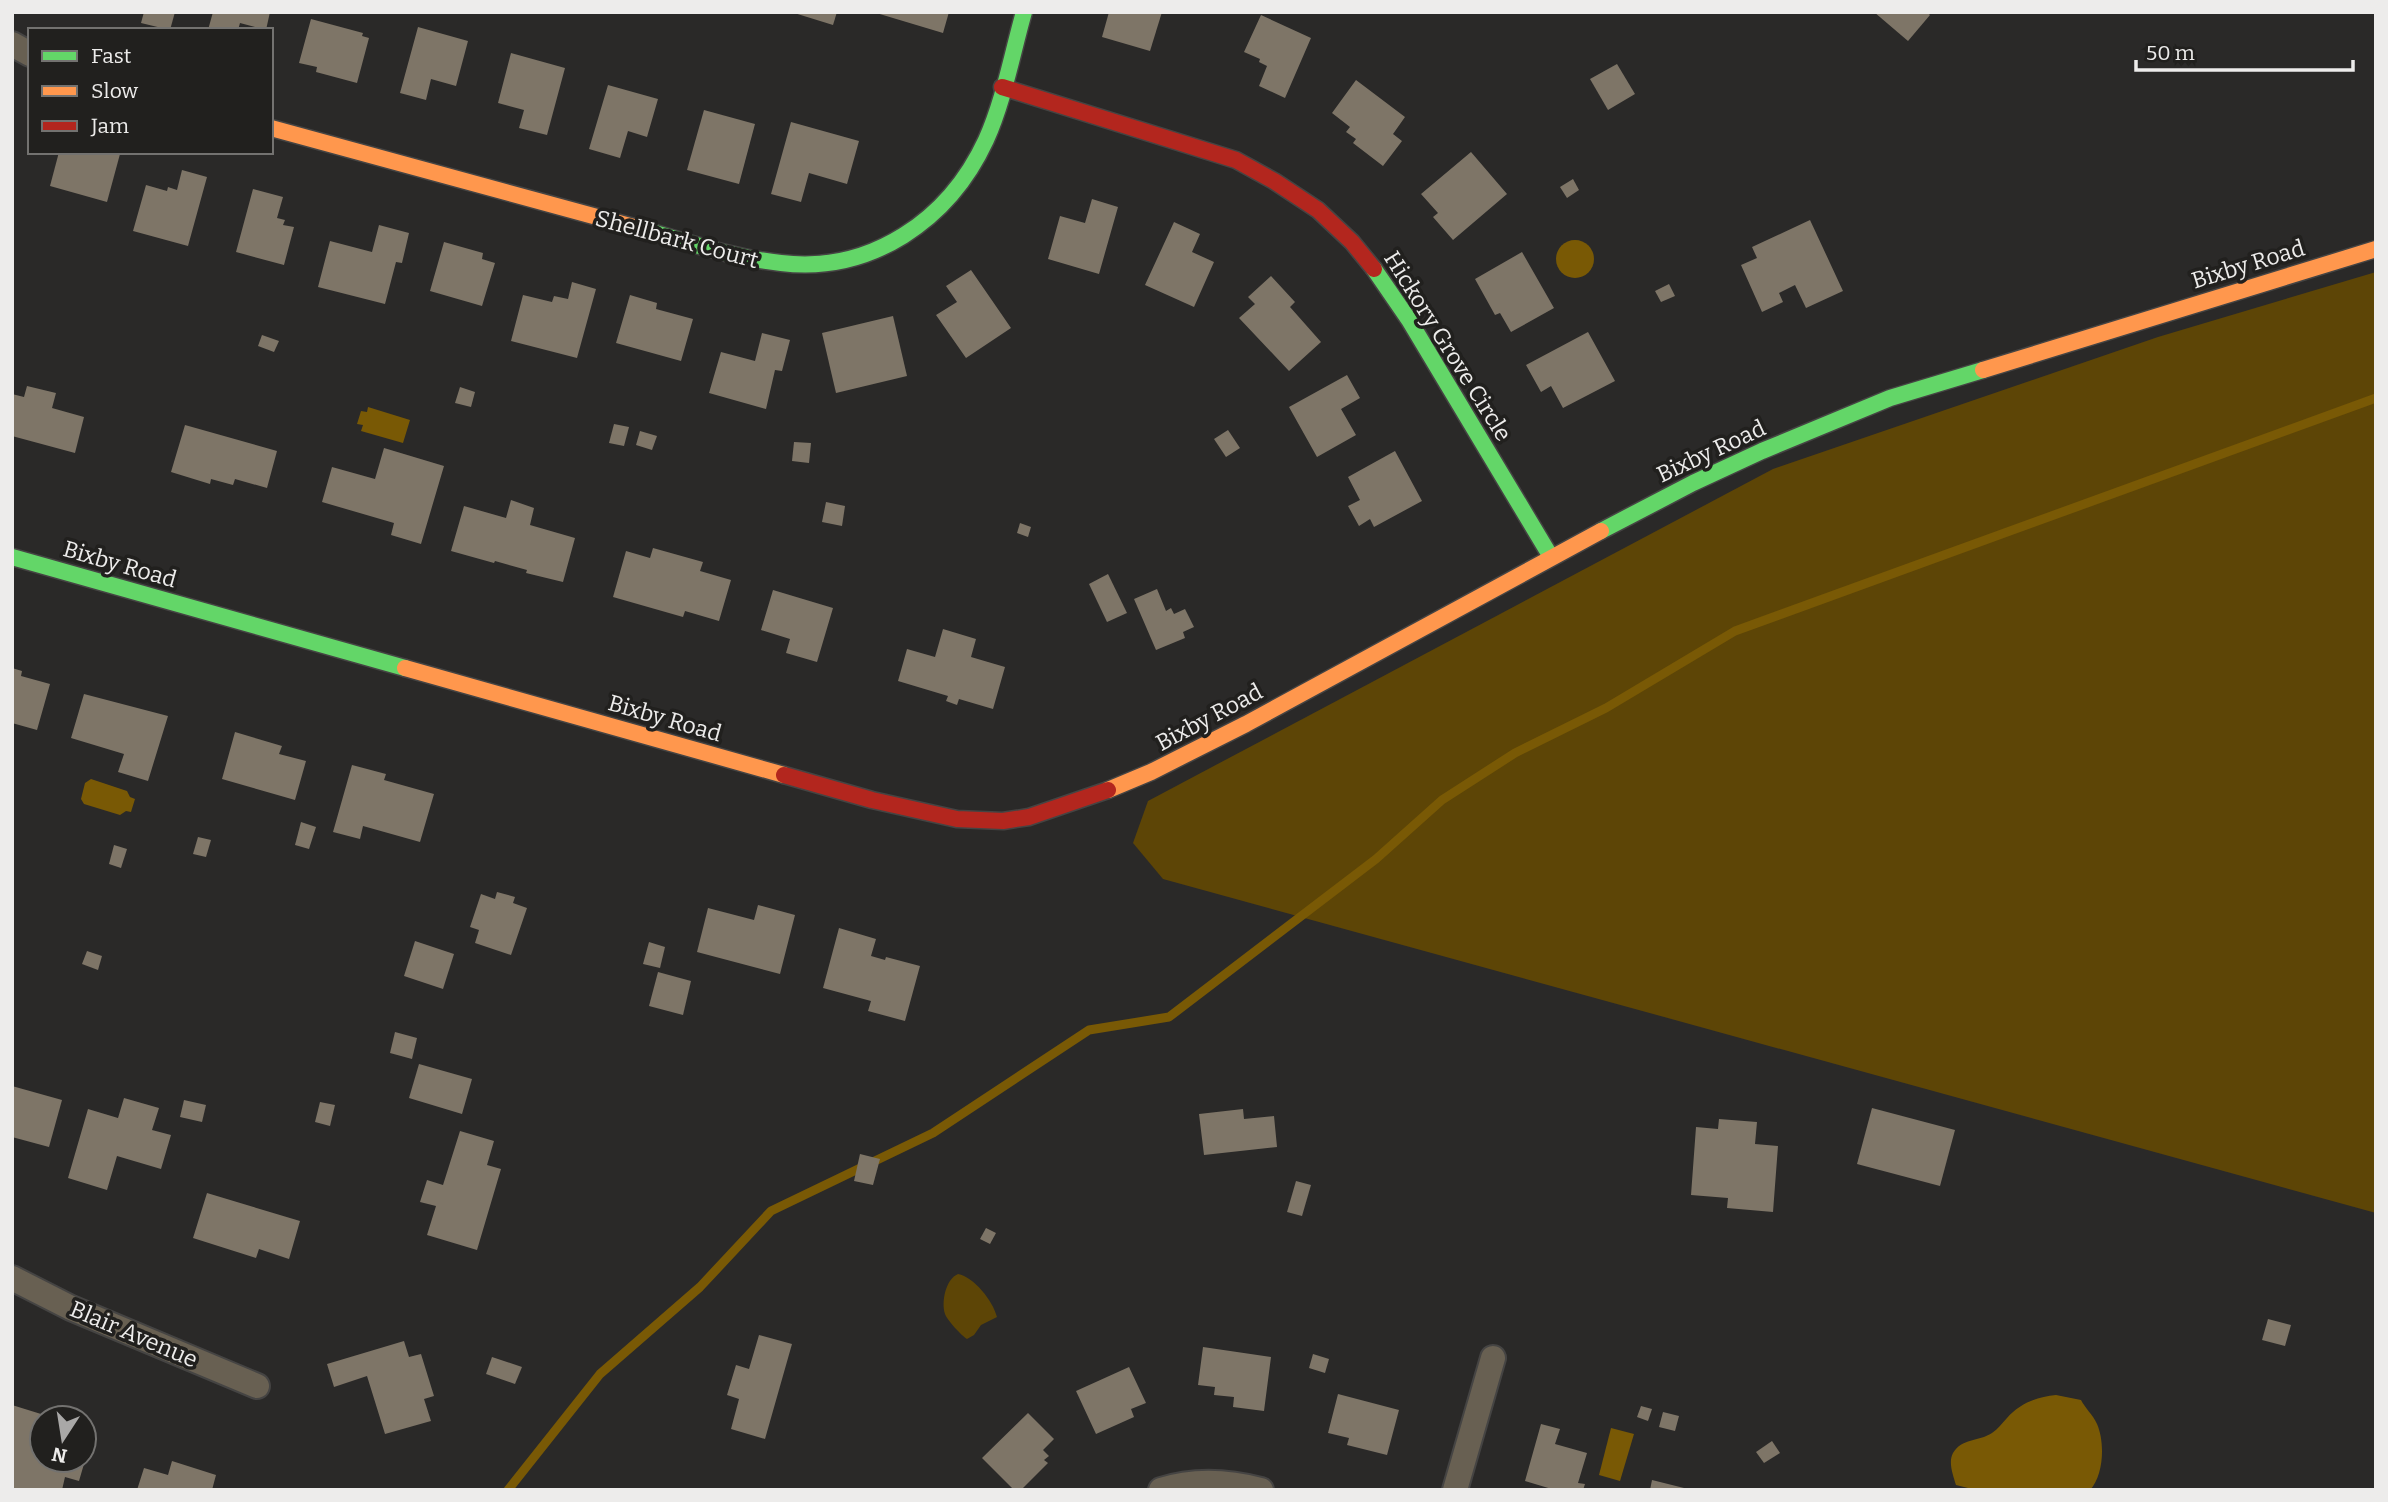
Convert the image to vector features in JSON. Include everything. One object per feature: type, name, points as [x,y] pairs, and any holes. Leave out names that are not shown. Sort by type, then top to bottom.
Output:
[{"type":"street","name":"Shellbark Court","points":[[273,129],[746,258],[789,266],[819,265],[881,250],[912,232],[940,209],[957,190],[981,150],[993,122],[1024,12]]},
{"type":"street","points":[[12,44],[28,53]]},
{"type":"street","name":"Hickory Grove Circle","points":[[1002,87],[1236,160],[1318,209],[1352,242],[1388,288],[1550,557]]},
{"type":"street","name":"Bixby Road","points":[[12,557],[872,800],[980,822],[1029,817],[1101,793],[1152,772],[1246,724],[1550,557],[1762,451],[1890,398],[2376,249]]},
{"type":"street","name":"Blair Avenue","points":[[12,1278],[82,1312],[257,1386]]},
{"type":"street","points":[[1455,1490],[1493,1357]]},
{"type":"street","points":[[1161,1490],[1186,1483],[1205,1482],[1261,1490]]},
{"type":"shaded area","points":[[1575,240],[1588,246],[1594,259],[1588,272],[1575,278],[1562,272],[1556,259],[1562,246]]},
{"type":"shaded area","points":[[2376,272],[2376,1213],[1163,879],[1133,843],[1148,801],[1773,469],[2158,337]]},
{"type":"shaded area","points":[[368,407],[410,420],[403,443],[361,431],[363,425],[357,424],[361,411],[367,412]]},
{"type":"shaded area","points":[[91,779],[127,791],[130,797],[135,799],[131,812],[126,811],[120,815],[84,804],[81,799],[85,783]]},
{"type":"shaded area","points":[[958,1274],[982,1291],[997,1317],[981,1325],[974,1335],[967,1339],[949,1320],[944,1309],[948,1285]]},
{"type":"shaded area","points":[[2056,1395],[2081,1400],[2100,1431],[2102,1458],[2095,1484],[2090,1490],[1976,1490],[1956,1485],[1951,1460],[1957,1448],[1992,1433],[2023,1405]]},
{"type":"shaded area","points":[[1611,1428],[1634,1434],[1620,1481],[1599,1475]]},
{"type":"building","points":[[144,12],[175,12],[171,28],[141,23]]},
{"type":"building","points":[[213,12],[270,12],[266,28],[240,23],[239,28],[209,28]]},
{"type":"building","points":[[791,12],[837,12],[833,25]]},
{"type":"building","points":[[873,12],[949,12],[943,33]]},
{"type":"building","points":[[1109,12],[1162,12],[1150,51],[1102,37]]},
{"type":"building","points":[[1874,12],[1927,12],[1930,15],[1908,41]]},
{"type":"building","points":[[1261,15],[1311,38],[1285,98],[1259,86],[1267,66],[1259,62],[1260,59],[1244,52]]},
{"type":"building","points":[[311,19],[363,33],[362,36],[369,38],[357,83],[316,72],[317,67],[299,63]]},
{"type":"building","points":[[418,27],[468,41],[456,86],[431,79],[426,100],[400,93]]},
{"type":"building","points":[[511,53],[565,68],[547,135],[519,128],[524,110],[498,103]]},
{"type":"building","points":[[1617,64],[1635,94],[1608,110],[1590,79]]},
{"type":"building","points":[[1356,80],[1405,117],[1393,134],[1402,141],[1383,166],[1353,143],[1356,139],[1346,132],[1350,127],[1332,113]]},
{"type":"building","points":[[608,85],[658,99],[647,137],[628,131],[620,158],[589,149]]},
{"type":"building","points":[[704,110],[755,124],[739,184],[687,170]]},
{"type":"building","points":[[791,122],[859,141],[847,184],[809,173],[801,202],[771,194]]},
{"type":"building","points":[[1471,152],[1507,194],[1453,240],[1433,217],[1438,213],[1421,194]]},
{"type":"building","points":[[58,154],[120,154],[107,202],[50,186]]},
{"type":"building","points":[[182,170],[207,177],[188,246],[133,231],[146,185],[167,191],[168,187],[177,190]]},
{"type":"building","points":[[1573,179],[1579,190],[1567,198],[1560,187]]},
{"type":"building","points":[[253,189],[283,197],[277,218],[285,220],[283,225],[294,227],[284,265],[236,252]]},
{"type":"building","points":[[1092,199],[1118,207],[1099,274],[1048,259],[1060,216],[1085,223]]},
{"type":"building","points":[[1810,220],[1843,291],[1806,308],[1795,285],[1779,293],[1783,302],[1762,312],[1741,265],[1757,258],[1752,247]]},
{"type":"building","points":[[1174,222],[1200,234],[1192,252],[1214,262],[1194,307],[1145,285]]},
{"type":"building","points":[[379,225],[409,233],[402,263],[396,262],[385,304],[318,287],[330,241],[372,252]]},
{"type":"building","points":[[444,242],[483,253],[482,259],[495,263],[482,306],[430,291]]},
{"type":"building","points":[[1522,252],[1554,308],[1511,332],[1500,313],[1495,315],[1475,279]]},
{"type":"building","points":[[971,270],[1011,328],[966,358],[936,315],[957,302],[946,286]]},
{"type":"building","points":[[1271,276],[1295,302],[1290,307],[1321,342],[1289,371],[1239,318],[1255,304],[1248,297]]},
{"type":"building","points":[[572,282],[596,289],[577,358],[511,341],[523,295],[552,302],[554,296],[568,299]]},
{"type":"building","points":[[1669,284],[1675,296],[1661,302],[1655,291]]},
{"type":"building","points":[[630,295],[657,303],[656,309],[693,319],[681,361],[616,343]]},
{"type":"building","points":[[893,316],[907,376],[836,393],[822,333]]},
{"type":"building","points":[[1588,332],[1615,381],[1563,408],[1551,386],[1541,392],[1526,365]]},
{"type":"building","points":[[762,333],[790,340],[782,371],[775,370],[766,409],[709,393],[721,352],[755,361]]},
{"type":"building","points":[[262,335],[279,341],[274,352],[258,346]]},
{"type":"building","points":[[1347,375],[1360,398],[1341,409],[1356,435],[1317,457],[1289,407]]},
{"type":"building","points":[[27,386],[56,393],[52,408],[84,417],[75,453],[12,436],[12,394],[24,397]]},
{"type":"building","points":[[460,387],[475,392],[471,407],[455,403]]},
{"type":"building","points":[[614,424],[629,427],[624,446],[609,443]]},
{"type":"building","points":[[185,425],[277,451],[267,488],[235,479],[233,485],[211,479],[210,484],[171,472]]},
{"type":"building","points":[[1228,430],[1240,448],[1226,457],[1214,439]]},
{"type":"building","points":[[640,431],[657,436],[652,450],[636,445]]},
{"type":"building","points":[[794,442],[811,443],[809,463],[792,461]]},
{"type":"building","points":[[384,448],[444,466],[421,544],[391,535],[394,523],[322,502],[332,467],[375,479]]},
{"type":"building","points":[[1395,451],[1422,501],[1374,527],[1370,519],[1359,526],[1348,506],[1360,500],[1348,477]]},
{"type":"building","points":[[511,500],[534,508],[530,525],[575,538],[563,582],[451,551],[464,506],[506,518]]},
{"type":"building","points":[[826,502],[845,506],[842,526],[822,522]]},
{"type":"building","points":[[1020,523],[1031,527],[1028,537],[1017,533]]},
{"type":"building","points":[[653,548],[703,562],[700,571],[731,580],[719,621],[685,611],[683,617],[613,597],[626,551],[650,558]]},
{"type":"building","points":[[1108,574],[1127,613],[1107,622],[1089,584]]},
{"type":"building","points":[[1157,589],[1166,611],[1171,608],[1174,614],[1185,609],[1194,627],[1183,632],[1185,638],[1156,650],[1134,599]]},
{"type":"building","points":[[773,590],[833,608],[817,662],[786,653],[790,639],[761,630]]},
{"type":"building","points":[[943,629],[976,639],[971,657],[1005,667],[993,709],[959,699],[957,705],[946,701],[948,696],[898,681],[907,649],[935,657]]},
{"type":"building","points":[[12,668],[22,671],[21,676],[50,684],[37,730],[12,723]]},
{"type":"building","points":[[84,694],[168,716],[148,781],[118,772],[124,754],[71,738]]},
{"type":"building","points":[[235,732],[282,746],[279,754],[306,761],[295,800],[222,779]]},
{"type":"building","points":[[352,765],[386,774],[384,780],[434,794],[420,842],[363,826],[360,839],[333,832]]},
{"type":"building","points":[[301,822],[316,827],[309,849],[295,845]]},
{"type":"building","points":[[198,837],[211,840],[206,857],[193,854]]},
{"type":"building","points":[[114,845],[127,849],[121,868],[109,864]]},
{"type":"building","points":[[497,892],[515,897],[513,903],[527,908],[511,955],[475,943],[479,930],[470,927],[481,894],[495,899]]},
{"type":"building","points":[[758,905],[795,915],[780,974],[697,952],[708,908],[754,920]]},
{"type":"building","points":[[839,928],[876,939],[871,956],[920,966],[905,1021],[868,1011],[871,1001],[823,988]]},
{"type":"building","points":[[415,941],[454,954],[443,989],[404,976]]},
{"type":"building","points":[[649,942],[665,947],[660,968],[643,964]]},
{"type":"building","points":[[87,951],[102,956],[98,970],[82,964]]},
{"type":"building","points":[[658,972],[691,981],[683,1015],[649,1006]]},
{"type":"building","points":[[395,1032],[417,1038],[412,1059],[390,1053]]},
{"type":"building","points":[[419,1064],[472,1079],[462,1114],[409,1098]]},
{"type":"building","points":[[12,1086],[62,1100],[49,1147],[12,1137]]},
{"type":"building","points":[[124,1098],[159,1108],[152,1130],[171,1135],[161,1169],[117,1156],[107,1190],[68,1178],[88,1109],[118,1118]]},
{"type":"building","points":[[184,1100],[206,1105],[202,1122],[180,1117]]},
{"type":"building","points":[[320,1102],[335,1105],[330,1126],[315,1122]]},
{"type":"building","points":[[1872,1108],[1955,1130],[1940,1186],[1857,1164]]},
{"type":"building","points":[[1243,1109],[1244,1119],[1274,1116],[1277,1147],[1204,1155],[1199,1114]]},
{"type":"building","points":[[1719,1119],[1757,1122],[1755,1144],[1778,1146],[1773,1212],[1727,1208],[1728,1198],[1691,1195],[1696,1127],[1718,1129]]},
{"type":"building","points":[[460,1131],[494,1141],[487,1165],[501,1169],[477,1250],[427,1235],[436,1206],[420,1202],[427,1180],[443,1185]]},
{"type":"building","points":[[860,1154],[880,1159],[873,1185],[854,1181]]},
{"type":"building","points":[[1296,1181],[1311,1185],[1302,1216],[1287,1212]]},
{"type":"building","points":[[207,1193],[300,1221],[289,1259],[259,1249],[256,1258],[193,1238]]},
{"type":"building","points":[[986,1228],[996,1233],[990,1244],[980,1239]]},
{"type":"building","points":[[2268,1319],[2291,1325],[2285,1346],[2262,1340]]},
{"type":"building","points":[[759,1335],[792,1344],[765,1439],[731,1429],[739,1399],[727,1395],[736,1365],[749,1369]]},
{"type":"building","points":[[404,1341],[409,1357],[421,1354],[434,1396],[424,1399],[431,1421],[385,1434],[367,1376],[334,1387],[327,1364]]},
{"type":"building","points":[[1203,1347],[1271,1357],[1264,1411],[1233,1407],[1234,1397],[1214,1395],[1215,1387],[1198,1385]]},
{"type":"building","points":[[1313,1354],[1329,1359],[1325,1373],[1309,1368]]},
{"type":"building","points":[[492,1357],[522,1367],[515,1384],[486,1374]]},
{"type":"building","points":[[1129,1367],[1146,1403],[1131,1409],[1134,1417],[1096,1434],[1076,1391]]},
{"type":"building","points":[[1338,1394],[1399,1410],[1387,1455],[1347,1445],[1349,1438],[1328,1433]]},
{"type":"building","points":[[12,1405],[28,1410],[28,1474],[81,1474],[79,1481],[65,1477],[62,1490],[12,1489]]},
{"type":"building","points":[[1641,1406],[1652,1409],[1648,1421],[1637,1417]]},
{"type":"building","points":[[1663,1412],[1679,1416],[1675,1431],[1659,1427]]},
{"type":"building","points":[[1028,1413],[1054,1439],[1043,1450],[1049,1456],[1044,1460],[1048,1463],[1021,1490],[1014,1490],[982,1458]]},
{"type":"building","points":[[1541,1424],[1560,1429],[1555,1444],[1587,1453],[1578,1483],[1585,1484],[1583,1490],[1555,1490],[1525,1481]]},
{"type":"building","points":[[1772,1441],[1780,1453],[1764,1463],[1756,1452]]},
{"type":"building","points":[[172,1461],[216,1475],[212,1490],[137,1490],[144,1468],[168,1475]]},
{"type":"building","points":[[1652,1480],[1688,1489],[1650,1490]]},
{"type":"waterway","points":[[508,1490],[600,1374],[700,1287],[771,1211],[933,1133],[1089,1030],[1169,1017],[1376,859],[1442,800],[1515,753],[1606,708],[1735,631],[2376,398]]},
{"type":"traffic: fast","points":[[641,229],[745,257],[781,263],[814,264],[846,260],[876,250],[903,236],[929,217],[951,195],[986,140],[1003,93],[1024,12]]},
{"type":"traffic: fast","points":[[1374,269],[1409,320],[1551,557]]},
{"type":"traffic: fast","points":[[1601,531],[1762,451],[1890,398],[1983,370]]},
{"type":"traffic: fast","points":[[12,557],[405,668]]},
{"type":"traffic: slow","points":[[273,129],[641,229]]},
{"type":"traffic: slow","points":[[1983,370],[2376,249]]},
{"type":"traffic: slow","points":[[1108,790],[1151,772],[1246,724],[1601,531]]},
{"type":"traffic: slow","points":[[405,668],[784,775]]},
{"type":"traffic: jam","points":[[1002,87],[1236,160],[1318,210],[1352,242],[1374,269]]},
{"type":"traffic: jam","points":[[784,775],[872,800],[957,819],[1003,821],[1029,817],[1108,790]]}]
